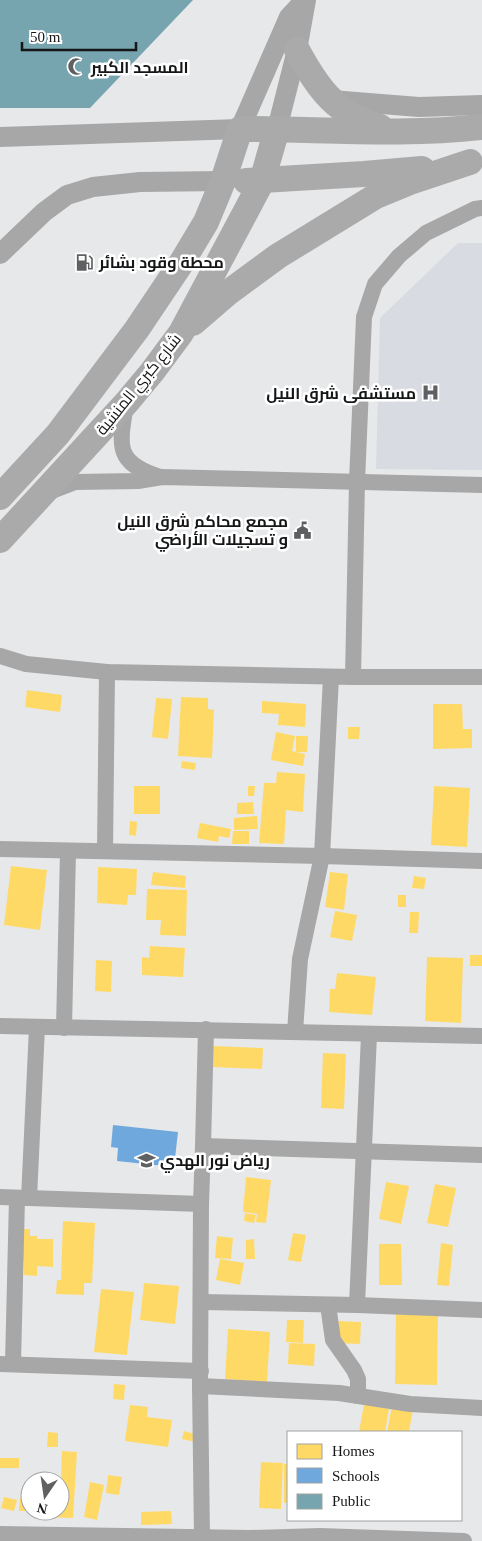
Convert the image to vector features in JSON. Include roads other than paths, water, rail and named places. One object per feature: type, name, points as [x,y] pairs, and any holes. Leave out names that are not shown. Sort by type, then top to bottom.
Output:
[{"type":"main road","points":[[297,50],[311,77],[331,100],[355,119],[379,127],[408,132]]},
{"type":"main road","points":[[240,129],[408,132],[482,127]]},
{"type":"main road","name":"شارع كبري المنشية","points":[[0,497],[58,434],[155,303],[206,222],[223,181],[240,129]]},
{"type":"main road","name":"شارع كبري المنشية","points":[[0,540],[127,402],[181,333],[262,182],[277,129]]},
{"type":"main road","points":[[223,181],[262,182],[364,174],[476,162]]},
{"type":"main road","points":[[181,333],[229,292],[278,256],[368,201],[410,182],[476,162]]},
{"type":"street","points":[[277,129],[297,50],[305,0]]},
{"type":"street","points":[[0,137],[240,129],[289,17],[305,0]]},
{"type":"street","points":[[331,100],[419,107],[482,105]]},
{"type":"street","points":[[0,254],[44,212],[67,195],[93,187],[140,182],[223,181]]},
{"type":"street","points":[[353,677],[357,482],[364,317],[375,284],[398,256],[426,233],[475,209],[482,208]]},
{"type":"street","points":[[127,402],[122,440],[126,458],[134,466],[145,472],[162,477]]},
{"type":"street","points":[[42,494],[75,482],[138,481],[162,477],[482,485]]},
{"type":"street","points":[[0,656],[26,664],[107,672],[331,677],[482,677]]},
{"type":"street","points":[[105,850],[107,672]]},
{"type":"street","points":[[296,1032],[300,959],[322,856],[331,677]]},
{"type":"street","points":[[0,850],[105,850],[482,861]]},
{"type":"street","points":[[64,1028],[68,850]]},
{"type":"street","points":[[0,1026],[482,1036]]},
{"type":"street","points":[[37,1027],[7,1364],[201,1379],[358,1396],[410,1404],[482,1408]]},
{"type":"street","points":[[202,1537],[201,1302],[206,1029]]},
{"type":"street","points":[[357,1305],[369,1035]]},
{"type":"street","points":[[203,1146],[482,1155]]},
{"type":"street","points":[[0,1198],[202,1204]]},
{"type":"street","points":[[201,1302],[328,1304],[482,1310]]},
{"type":"street","points":[[328,1304],[333,1340],[354,1370],[358,1379],[358,1396]]},
{"type":"street","points":[[0,1534],[54,1538],[202,1537],[464,1541]]},
{"type":"place","name":"المسجد الكبير","points":[[77,67]]},
{"type":"place","name":"محطة وقود بشائر","points":[[85,262]]},
{"type":"place","name":"مستشفى شرق النيل","points":[[430,393]]},
{"type":"place","name":"مجمع محاكم شرق النيل و تسجيلات الأراضي","points":[[302,530]]},
{"type":"place","name":"رياض نور الهدي","points":[[146,1160]]}]
